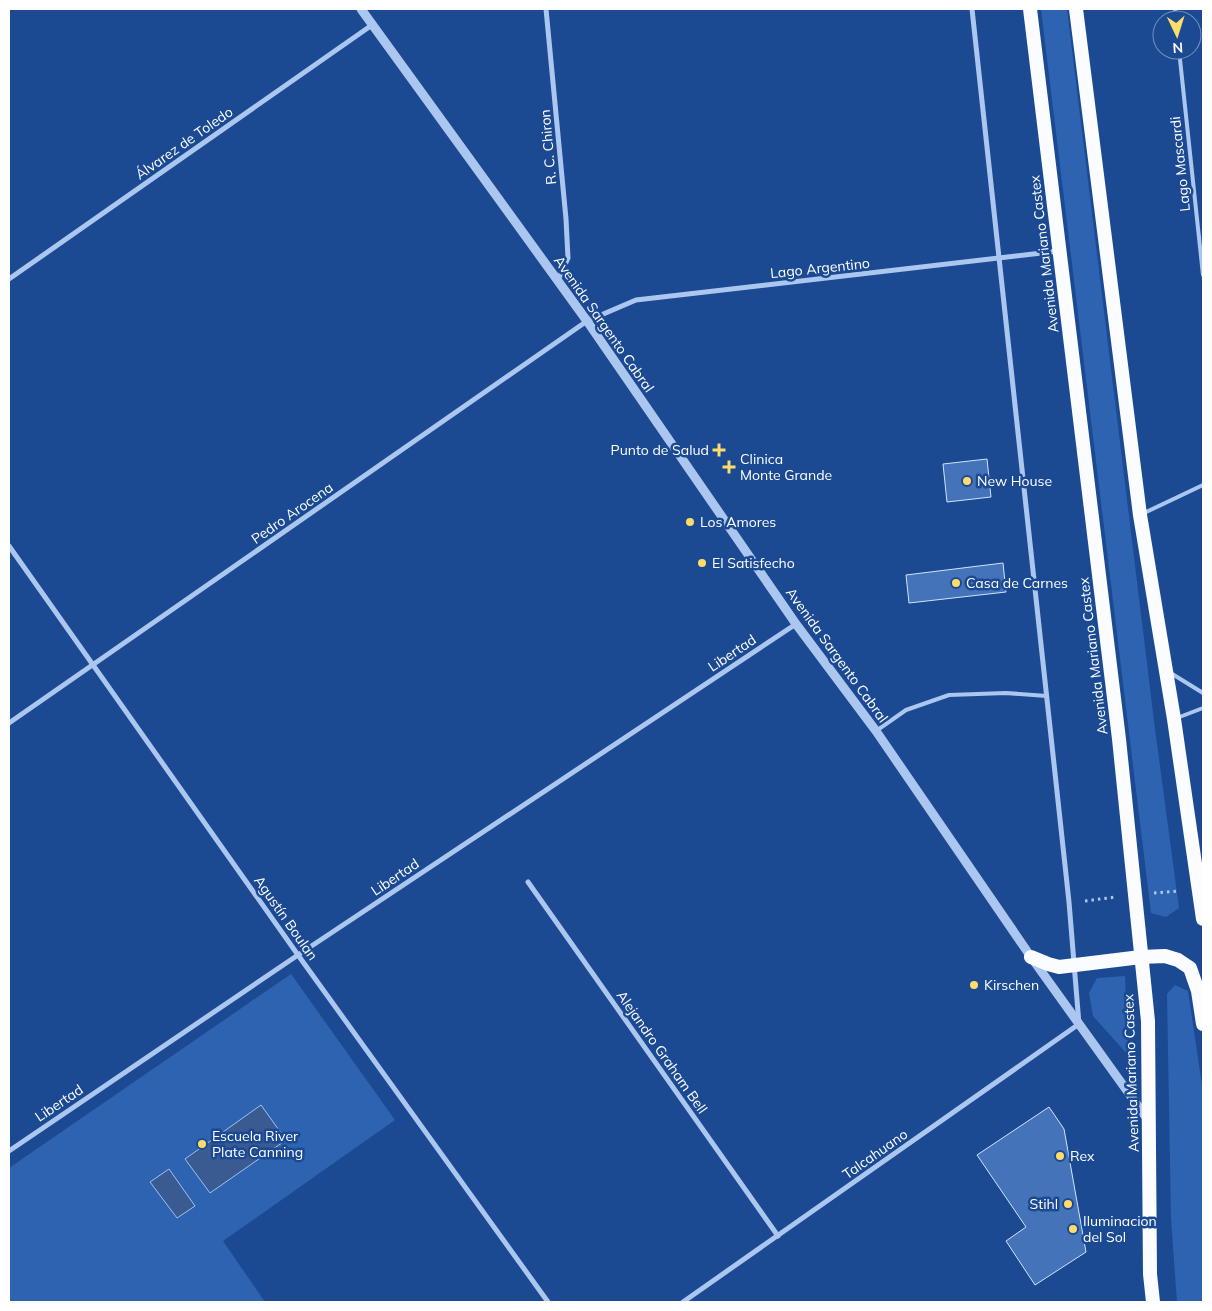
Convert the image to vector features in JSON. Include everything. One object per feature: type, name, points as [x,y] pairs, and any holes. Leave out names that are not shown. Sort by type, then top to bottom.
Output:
[{"type":"highway","name":"Avenida Mariano Castex","points":[[1030,9],[1118,730],[1148,1021],[1150,1274],[1152,1302]]},
{"type":"highway","points":[[1076,9],[1140,515],[1174,719],[1203,919]]},
{"type":"highway","points":[[1031,957],[1059,967],[1141,956],[1165,956],[1178,960],[1190,968],[1198,991],[1203,1024]]},
{"type":"street","name":"Avenida Sargento Cabral","points":[[361,9],[558,280],[796,624],[876,731],[1031,957],[1150,1123]]},
{"type":"street","name":"R. C. Chiron","points":[[546,9],[568,258],[558,280]]},
{"type":"street","points":[[972,9],[1069,902],[1079,1024]]},
{"type":"street","name":"Álvarez de Toledo","points":[[9,279],[372,25]]},
{"type":"street","name":"Lago Argentino","points":[[587,321],[636,300],[1000,260],[1060,251]]},
{"type":"street","name":"Pedro Arocena","points":[[9,723],[587,321]]},
{"type":"street","name":"Agustín Boulan","points":[[9,546],[298,955],[548,1302]]},
{"type":"street","name":"Libertad","points":[[9,1151],[298,955],[796,624]]},
{"type":"street","name":"Alejandro Graham Bell","points":[[528,882],[778,1236]]},
{"type":"street","name":"Talcahuano","points":[[684,1302],[1079,1024]]},
{"type":"lane","name":"Lago Mascardi","points":[[1181,60],[1203,275]]},
{"type":"lane","points":[[1140,515],[1203,485]]},
{"type":"lane","points":[[1166,670],[1203,693]]},
{"type":"lane","points":[[876,731],[906,710],[949,695],[1006,693],[1047,696]]},
{"type":"lane","points":[[1174,719],[1203,708]]},
{"type":"shaded area","points":[[1041,9],[1067,9],[1155,729],[1179,908],[1166,917],[1151,913]]},
{"type":"shaded area","name":"Escuela River Plate Canning","points":[[291,974],[395,1120],[223,1241],[265,1302],[9,1302],[9,1168]]},
{"type":"shaded area","points":[[1125,976],[1128,1055],[1093,1016],[1089,993],[1097,978]]},
{"type":"shaded area","points":[[1175,985],[1188,991],[1203,1092],[1203,1302],[1177,1302],[1171,1218],[1167,994]]},
{"type":"shaded area","points":[[261,1105],[286,1140],[210,1193],[185,1159]]},
{"type":"shaded area","points":[[169,1169],[195,1206],[177,1218],[150,1182]]},
{"type":"building","name":"New House","points":[[987,459],[991,497],[947,502],[943,464]]},
{"type":"building","name":"Casa de Carnes","points":[[1003,563],[1006,592],[909,603],[906,575]]},
{"type":"building","points":[[1049,1107],[1064,1129],[1086,1252],[1035,1285],[1006,1241],[1026,1227],[977,1155]]},
{"type":"place","name":"Punto de Salud","points":[[719,450]]},
{"type":"place","name":"Clinica Monte Grande","points":[[729,467]]},
{"type":"place","name":"New House","points":[[967,481]]},
{"type":"place","name":"Los Amores","points":[[690,522]]},
{"type":"place","name":"El Satisfecho","points":[[702,563]]},
{"type":"place","name":"Casa de Carnes","points":[[956,583]]},
{"type":"place","name":"Kirschen","points":[[974,985]]},
{"type":"place","name":"Escuela River Plate Canning","points":[[202,1144]]},
{"type":"place","name":"Rex","points":[[1060,1156]]},
{"type":"place","name":"Stihl","points":[[1068,1204]]},
{"type":"place","name":"Iluminacion del Sol","points":[[1073,1229]]}]
